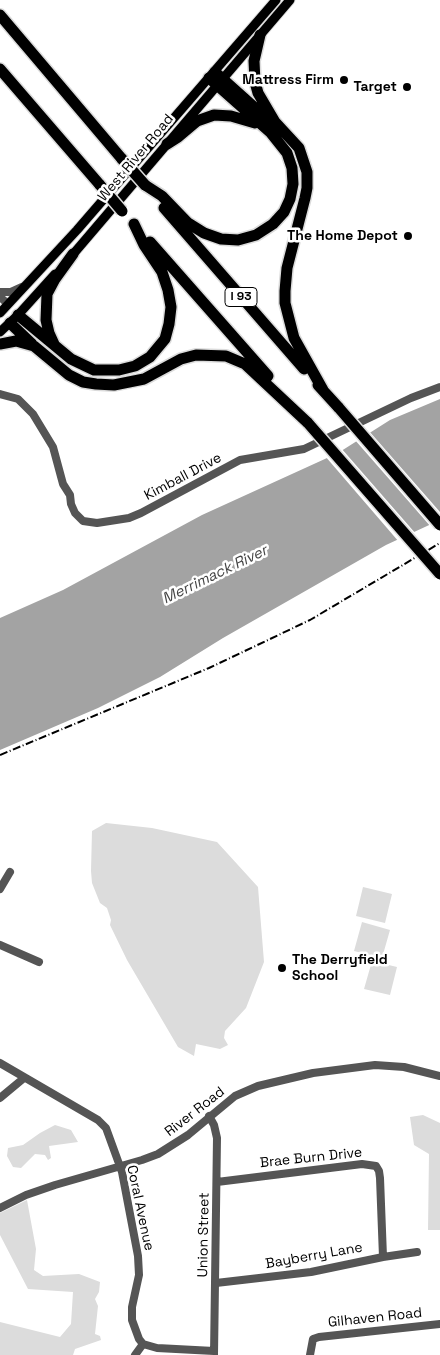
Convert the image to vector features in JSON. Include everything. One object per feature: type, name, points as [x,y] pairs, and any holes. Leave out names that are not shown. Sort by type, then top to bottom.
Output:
[{"type":"highway","name":"I 93","points":[[0,15],[187,236],[440,525]]},
{"type":"highway","points":[[260,35],[254,61],[255,82],[262,102],[275,122],[299,148],[307,172],[305,198],[286,268],[285,297],[287,314],[294,338],[323,390]]},
{"type":"highway","name":"I 93","points":[[0,69],[440,574]]},
{"type":"highway","points":[[216,79],[275,122]]},
{"type":"highway","points":[[145,185],[162,196],[188,223],[204,233],[221,239],[247,238],[256,235],[273,224],[284,212],[290,199],[293,184],[292,168],[287,153],[276,138],[216,79]]},
{"type":"highway","points":[[167,144],[197,121],[214,115],[239,118],[264,128]]},
{"type":"highway","points":[[14,319],[71,359],[94,370],[111,371],[128,368],[143,362],[165,339],[170,324],[171,306],[168,290],[160,268],[144,245],[134,224]]},
{"type":"highway","points":[[58,350],[47,326],[46,304],[51,286],[73,254]]},
{"type":"highway","points":[[14,319],[34,346],[69,375],[83,382],[114,385],[144,378],[181,359],[196,355],[226,356],[245,364],[308,423]]},
{"type":"highway","points":[[0,344],[16,341],[34,346]]},
{"type":"main road","name":"West River Road","points":[[0,332],[73,254],[167,144],[276,0]]},
{"type":"main road","name":"West River Road","points":[[0,312],[77,230],[149,145],[260,35],[290,0]]},
{"type":"main road","points":[[8,304],[14,319]]},
{"type":"main road","points":[[0,312],[14,319]]},
{"type":"street","points":[[0,292],[15,291],[26,285]]},
{"type":"street","points":[[0,297],[8,304]]},
{"type":"street","name":"Kimball Drive","points":[[0,394],[18,399],[33,414],[53,447],[63,484],[70,495],[73,508],[78,517],[84,521],[97,523],[129,518],[142,513],[240,460],[304,449],[411,398],[440,387]]},
{"type":"street","points":[[0,889],[10,872]]},
{"type":"street","points":[[0,945],[39,962]]},
{"type":"street","name":"Coral Avenue","points":[[0,1063],[103,1124],[110,1135],[122,1172],[139,1268],[132,1320],[136,1334],[143,1344]]},
{"type":"street","name":"River Road","points":[[0,1208],[37,1191],[142,1160],[170,1147],[188,1135],[235,1096],[246,1090],[274,1081],[375,1065],[404,1068],[440,1076]]},
{"type":"street","points":[[0,1098],[24,1078]]},
{"type":"street","name":"Union Street","points":[[209,1116],[214,1124],[217,1138],[214,1353]]},
{"type":"street","name":"Brae Burn Drive","points":[[217,1182],[362,1164],[376,1166],[380,1178],[383,1257]]},
{"type":"street","name":"Bayberry Lane","points":[[216,1283],[311,1272],[417,1252]]},
{"type":"street","name":"Gilhaven Road","points":[[310,1355],[313,1339],[319,1337],[440,1324]]},
{"type":"street","points":[[135,1355],[143,1344],[157,1348],[214,1353]]},
{"type":"shaded area","points":[[106,823],[152,828],[217,842],[258,887],[264,962],[246,1008],[225,1031],[224,1038],[228,1045],[220,1049],[196,1044],[194,1056],[178,1047],[127,960],[110,925],[111,920],[107,908],[100,903],[92,883],[92,831]]},
{"type":"shaded area","points":[[363,887],[392,894],[385,923],[356,916]]},
{"type":"shaded area","points":[[362,922],[390,930],[382,958],[354,951]]},
{"type":"shaded area","points":[[372,961],[397,967],[390,995],[364,989]]},
{"type":"shaded area","points":[[423,1115],[440,1123],[440,1230],[428,1230],[429,1154],[414,1145],[410,1117]]},
{"type":"shaded area","points":[[55,1125],[71,1130],[78,1142],[49,1146],[51,1158],[48,1160],[45,1155],[35,1154],[21,1168],[13,1167],[7,1156],[8,1148],[23,1145]]},
{"type":"shaded area","points":[[27,1200],[36,1249],[34,1270],[43,1276],[79,1274],[100,1282],[99,1292],[95,1299],[98,1306],[95,1334],[100,1336],[101,1340],[75,1349],[73,1355],[0,1355],[0,1322],[60,1337],[71,1324],[73,1292],[28,1289],[0,1235],[0,1213]]},
{"type":"water","name":"Merrimack River","points":[[440,399],[440,520],[386,545],[223,638],[160,677],[98,708],[0,750],[0,618],[63,590],[202,515],[338,453],[390,420]]},
{"type":"pier","points":[[369,431],[440,512],[440,523],[431,527],[355,440]]},
{"type":"pier","points":[[341,448],[416,534],[399,542],[325,456]]},
{"type":"railway","points":[[0,755],[209,668],[310,620],[440,543]]},
{"type":"place","name":"Mattress Firm","points":[[344,80]]},
{"type":"place","name":"Target","points":[[407,87]]},
{"type":"place","name":"The Home Depot","points":[[408,236]]},
{"type":"place","name":"The Derryfield School","points":[[282,968]]}]
